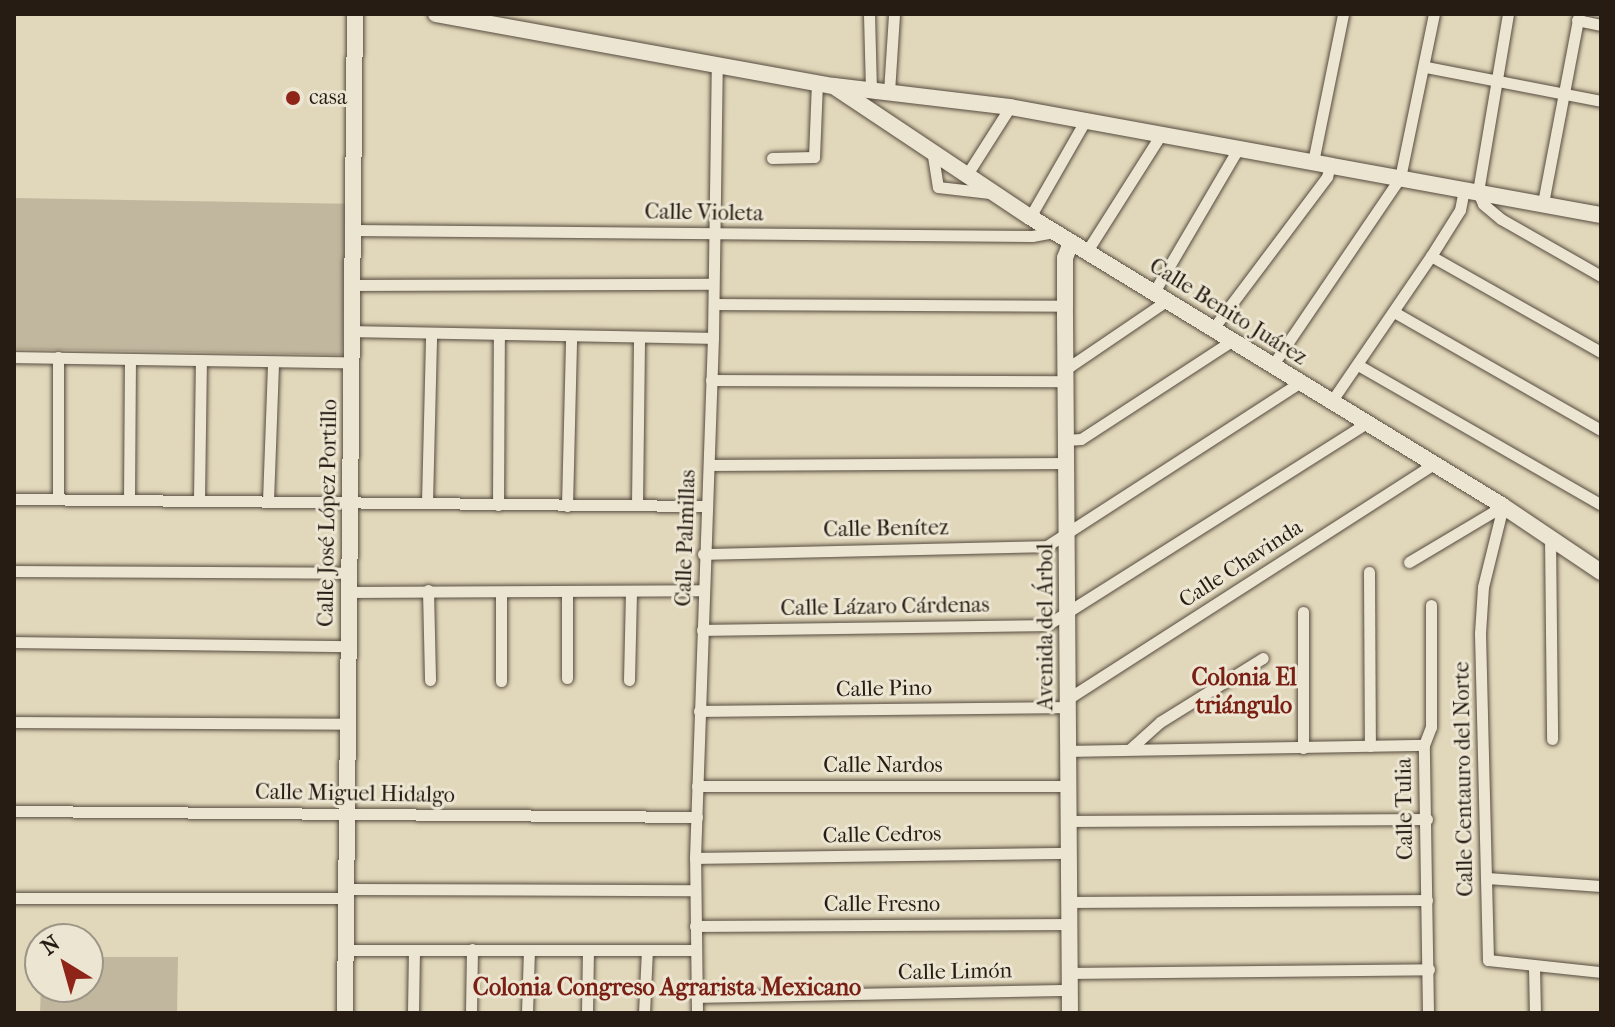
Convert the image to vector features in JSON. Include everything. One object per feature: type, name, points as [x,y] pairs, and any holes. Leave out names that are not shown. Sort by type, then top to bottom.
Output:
[{"type":"street","name":"Calle José López Portillo","points":[[345,1013],[355,14]]},
{"type":"street","name":"Calle Benito Juárez","points":[[436,14],[834,86],[1010,107],[1162,133],[1601,215]]},
{"type":"street","points":[[869,14],[871,90]]},
{"type":"street","points":[[889,92],[894,14]]},
{"type":"street","points":[[1212,330],[1327,177],[1322,164],[1343,14]]},
{"type":"street","points":[[1272,366],[1400,178],[1426,67],[1434,14]]},
{"type":"street","points":[[1331,402],[1394,312],[1471,191],[1508,14]]},
{"type":"street","points":[[1543,203],[1578,17],[1601,25]]},
{"type":"street","name":"Calle Palmillas","points":[[697,1013],[695,858],[703,554],[714,304],[717,65]]},
{"type":"street","points":[[1426,67],[1601,101]]},
{"type":"street","points":[[772,158],[814,157],[817,82]]},
{"type":"street","name":"Calle Benito Juárez","points":[[834,86],[933,156],[1230,342],[1503,506],[1601,572]]},
{"type":"street","points":[[966,176],[1010,107]]},
{"type":"street","points":[[1030,217],[1085,121]]},
{"type":"street","points":[[1087,251],[1162,133]]},
{"type":"street","points":[[711,380],[1065,375],[1160,297],[1238,149]]},
{"type":"street","points":[[933,156],[938,187],[995,194]]},
{"type":"street","points":[[1471,191],[1501,219],[1601,276]]},
{"type":"street","name":"Calle Violeta","points":[[353,230],[1032,236],[1054,232]]},
{"type":"street","name":"Avenida del Árbol","points":[[1070,1013],[1065,258],[1071,242]]},
{"type":"street","points":[[1431,256],[1601,352]]},
{"type":"street","points":[[352,285],[712,284]]},
{"type":"street","points":[[714,304],[1065,306]]},
{"type":"street","points":[[1394,312],[1601,430]]},
{"type":"street","points":[[352,331],[713,338]]},
{"type":"street","points":[[427,503],[431,334]]},
{"type":"street","points":[[498,505],[499,334]]},
{"type":"street","points":[[567,506],[571,337]]},
{"type":"street","points":[[637,505],[639,338]]},
{"type":"street","points":[[1066,440],[1081,439],[1230,342]]},
{"type":"street","points":[[14,357],[351,362]]},
{"type":"street","points":[[58,357],[58,499]]},
{"type":"street","points":[[129,500],[130,359]]},
{"type":"street","points":[[199,500],[201,362]]},
{"type":"street","points":[[268,501],[273,363]]},
{"type":"street","points":[[1358,365],[1601,505]]},
{"type":"street","name":"Calle Benítez","points":[[703,554],[1047,546],[1067,536],[1299,383]]},
{"type":"street","name":"Calle Lázaro Cárdenas","points":[[702,630],[1047,625],[1068,616],[1365,424]]},
{"type":"street","points":[[709,465],[1065,463]]},
{"type":"street","name":"Calle Chavinda","points":[[1068,703],[1434,464]]},
{"type":"street","points":[[14,499],[705,506]]},
{"type":"street","points":[[1409,562],[1503,506]]},
{"type":"street","name":"Calle Centauro del Norte","points":[[1503,506],[1483,587],[1480,633],[1488,960],[1534,967]]},
{"type":"street","points":[[1550,536],[1552,739]]},
{"type":"street","points":[[14,571],[350,573]]},
{"type":"street","points":[[1369,572],[1370,746]]},
{"type":"street","points":[[428,590],[430,680]]},
{"type":"street","points":[[350,592],[702,590]]},
{"type":"street","points":[[501,592],[501,681]]},
{"type":"street","points":[[629,680],[631,592]]},
{"type":"street","points":[[567,593],[567,678]]},
{"type":"street","name":"Calle Tulia","points":[[1428,1013],[1424,745],[1431,727],[1431,605]]},
{"type":"street","points":[[1303,612],[1303,748]]},
{"type":"street","points":[[14,642],[348,646]]},
{"type":"street","points":[[1130,749],[1160,722],[1263,658]]},
{"type":"street","name":"Calle Pino","points":[[699,711],[1068,703]]},
{"type":"street","points":[[14,722],[348,724]]},
{"type":"street","points":[[1069,751],[1424,745]]},
{"type":"street","name":"Calle Nardos","points":[[697,786],[1068,786]]},
{"type":"street","name":"Calle Miguel Hidalgo","points":[[14,811],[697,817]]},
{"type":"street","points":[[1069,821],[1427,819]]},
{"type":"street","name":"Calle Cedros","points":[[695,858],[1069,853]]},
{"type":"street","points":[[1487,878],[1601,886]]},
{"type":"street","points":[[14,898],[695,890]]},
{"type":"street","points":[[1070,902],[1427,900]]},
{"type":"street","name":"Calle Fresno","points":[[695,926],[1070,924]]},
{"type":"street","points":[[471,1013],[472,949]]},
{"type":"street","points":[[345,950],[695,950]]},
{"type":"street","points":[[413,1013],[414,950]]},
{"type":"street","points":[[527,1013],[529,950]]},
{"type":"street","points":[[587,1013],[588,950]]},
{"type":"street","points":[[644,1013],[647,950]]},
{"type":"street","points":[[1535,1013],[1534,967],[1601,972]]},
{"type":"street","name":"Calle Limón","points":[[697,997],[1429,969]]},
{"type":"shaded area","points":[[14,198],[345,204],[342,355],[14,349]]},
{"type":"shaded area","points":[[104,957],[178,957],[177,1013],[40,1013],[40,1003],[104,1003]]},
{"type":"place","name":"casa","points":[[293,98]]},
{"type":"district","name":"Colonia El triángulo","points":[[1244,692]]},
{"type":"district","name":"Colonia Congreso Agrarista Mexicano","points":[[667,988]]}]
